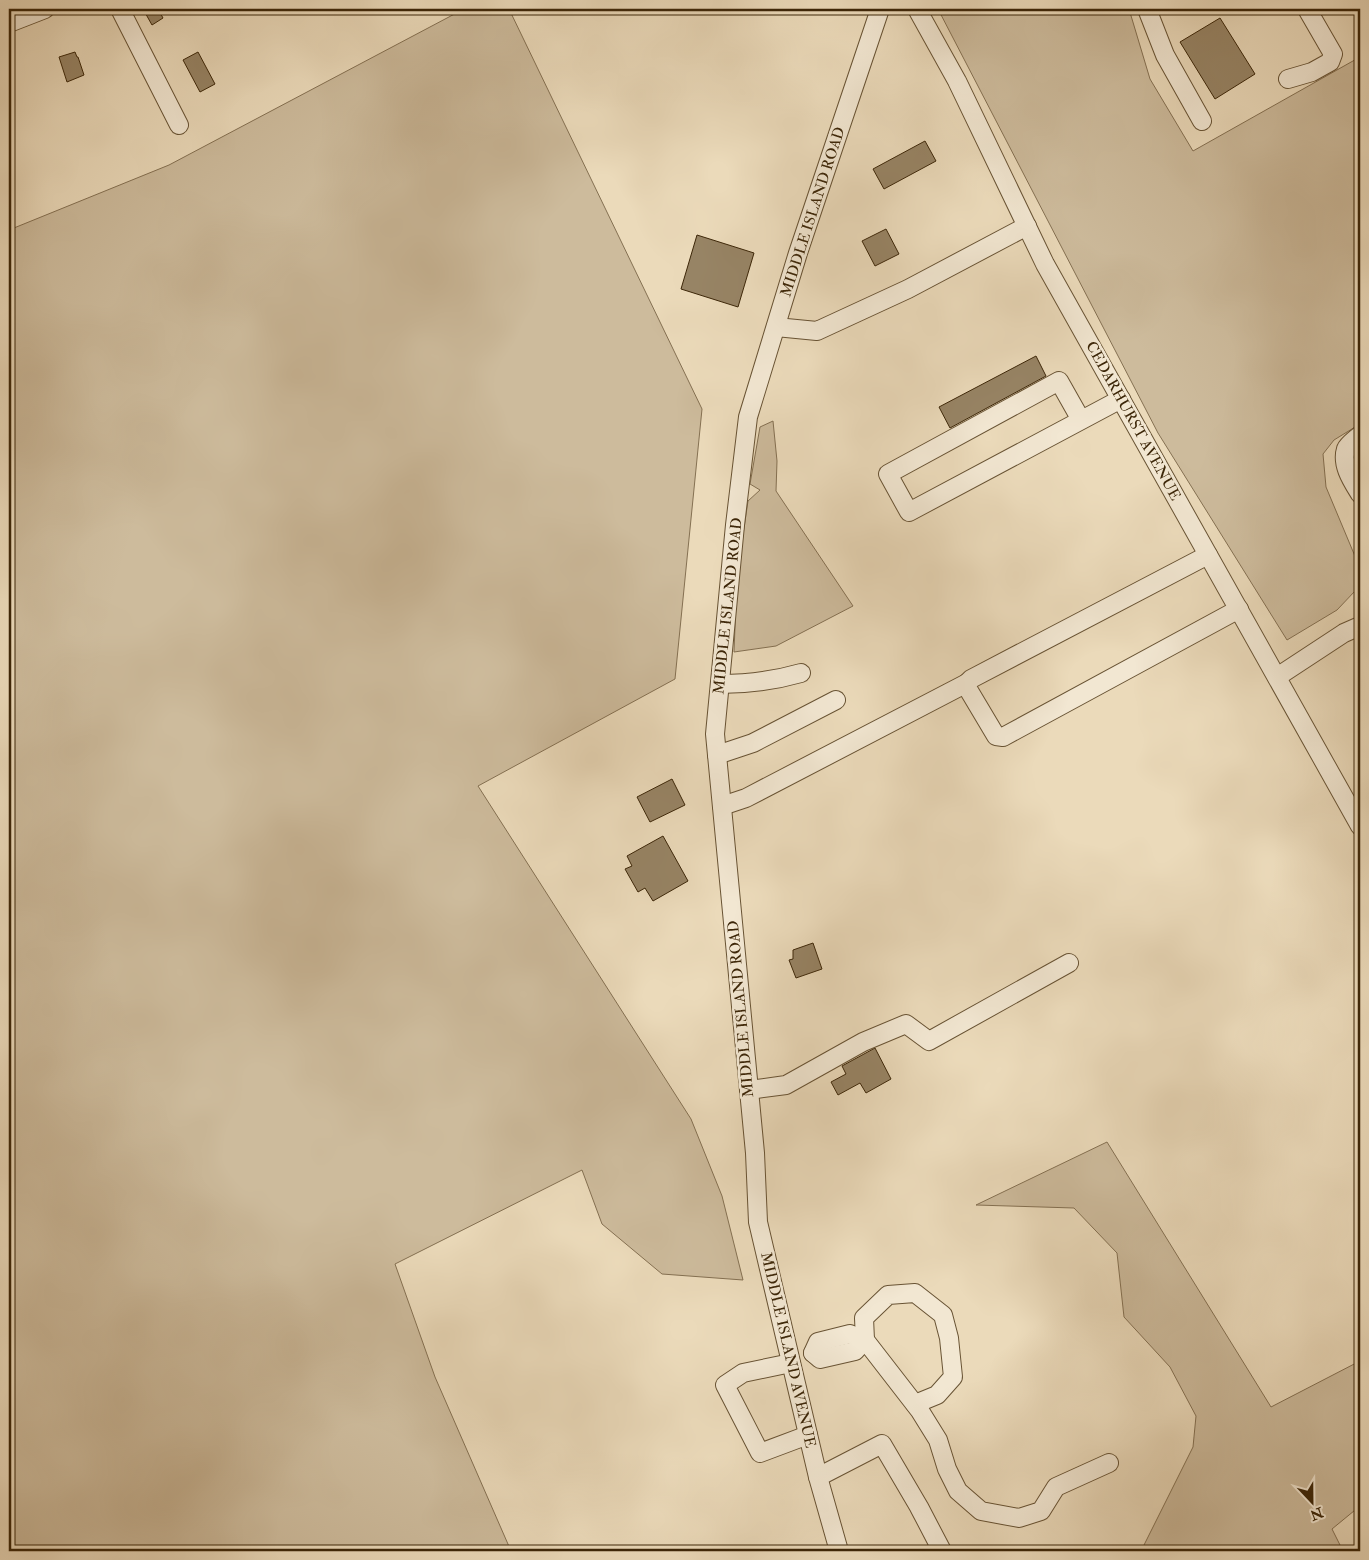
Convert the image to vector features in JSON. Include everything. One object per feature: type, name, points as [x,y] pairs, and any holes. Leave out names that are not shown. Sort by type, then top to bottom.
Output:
[{"type":"street","points":[[9,22],[45,9]]},
{"type":"street","points":[[120,9],[179,125]]},
{"type":"street","name":"MIDDLE ISLAND ROAD","points":[[758,1222],[755,1153],[715,734],[735,525],[748,417],[801,244],[880,9]]},
{"type":"street","name":"CEDARHURST AVENUE","points":[[918,9],[957,81],[1045,264],[1360,826]]},
{"type":"street","points":[[1147,9],[1165,55],[1202,121]]},
{"type":"street","points":[[1288,79],[1318,69],[1330,62],[1333,54],[1307,9]]},
{"type":"street","points":[[776,327],[817,331],[908,289],[1027,226]]},
{"type":"street","points":[[1081,420],[1059,381],[888,474],[909,512],[1121,399]]},
{"type":"street","points":[[1360,435],[1346,448],[1345,461],[1351,479],[1360,494]]},
{"type":"street","points":[[722,806],[746,798],[815,764],[971,679],[1208,555]]},
{"type":"street","points":[[966,683],[996,736],[1003,736],[1239,609]]},
{"type":"street","points":[[1277,677],[1344,633],[1360,626]]},
{"type":"street","points":[[720,684],[744,684],[777,680],[801,672]]},
{"type":"street","points":[[717,755],[753,743],[836,700]]},
{"type":"street","points":[[749,1090],[786,1085],[863,1042],[906,1024],[929,1041],[1069,963]]},
{"type":"street","name":"MIDDLE ISLAND AVENUE","points":[[758,1222],[818,1477]]},
{"type":"street","points":[[865,1340],[864,1318],[888,1295],[915,1293],[943,1315],[949,1338],[953,1377],[937,1395],[915,1404]]},
{"type":"street","points":[[808,1435],[760,1454],[725,1385],[743,1373],[791,1361],[813,1352],[818,1342],[850,1334],[865,1340],[915,1404],[938,1440],[947,1469],[958,1491],[980,1511],[1019,1518],[1041,1511],[1056,1487],[1109,1463]]},
{"type":"street","points":[[839,1551],[818,1477],[882,1444],[942,1551]]},
{"type":"shaded area","points":[[464,9],[509,9],[702,409],[675,679],[478,786],[691,1119],[722,1196],[743,1280],[662,1274],[602,1224],[582,1170],[395,1264],[435,1377],[511,1551],[9,1551],[9,230],[169,165]]},
{"type":"shaded area","points":[[938,9],[1129,9],[1150,79],[1193,151],[1360,57],[1360,424],[1334,440],[1323,454],[1326,487],[1357,561],[1355,591],[1337,610],[1287,640],[1158,433]]},
{"type":"shaded area","points":[[773,421],[777,461],[776,491],[853,606],[776,646],[734,652],[737,576],[748,501],[760,490],[750,484],[760,427]]},
{"type":"shaded area","points":[[1107,1142],[1271,1407],[1360,1361],[1360,1506],[1332,1529],[1343,1551],[1141,1551],[1193,1447],[1196,1416],[1170,1367],[1124,1317],[1117,1253],[1074,1208],[976,1205]]},
{"type":"building","points":[[143,9],[158,9],[163,18],[152,25]]},
{"type":"building","points":[[1220,18],[1255,74],[1215,99],[1180,42]]},
{"type":"building","points":[[75,52],[84,75],[67,82],[59,57]]},
{"type":"building","points":[[198,52],[215,84],[200,92],[183,60]]},
{"type":"building","points":[[925,141],[936,161],[884,189],[873,169]]},
{"type":"building","points":[[886,229],[899,254],[875,266],[862,241]]},
{"type":"building","points":[[697,235],[754,253],[738,307],[681,289]]},
{"type":"building","points":[[1036,356],[1046,376],[950,428],[939,407]]},
{"type":"building","points":[[672,779],[685,805],[650,822],[637,797]]},
{"type":"building","points":[[663,836],[688,881],[653,901],[645,888],[638,892],[625,869],[632,866],[627,856]]},
{"type":"building","points":[[813,943],[822,969],[796,978],[789,960],[793,959],[793,950]]},
{"type":"building","points":[[875,1048],[891,1079],[866,1093],[860,1083],[838,1095],[831,1082],[846,1074],[842,1066]]}]
